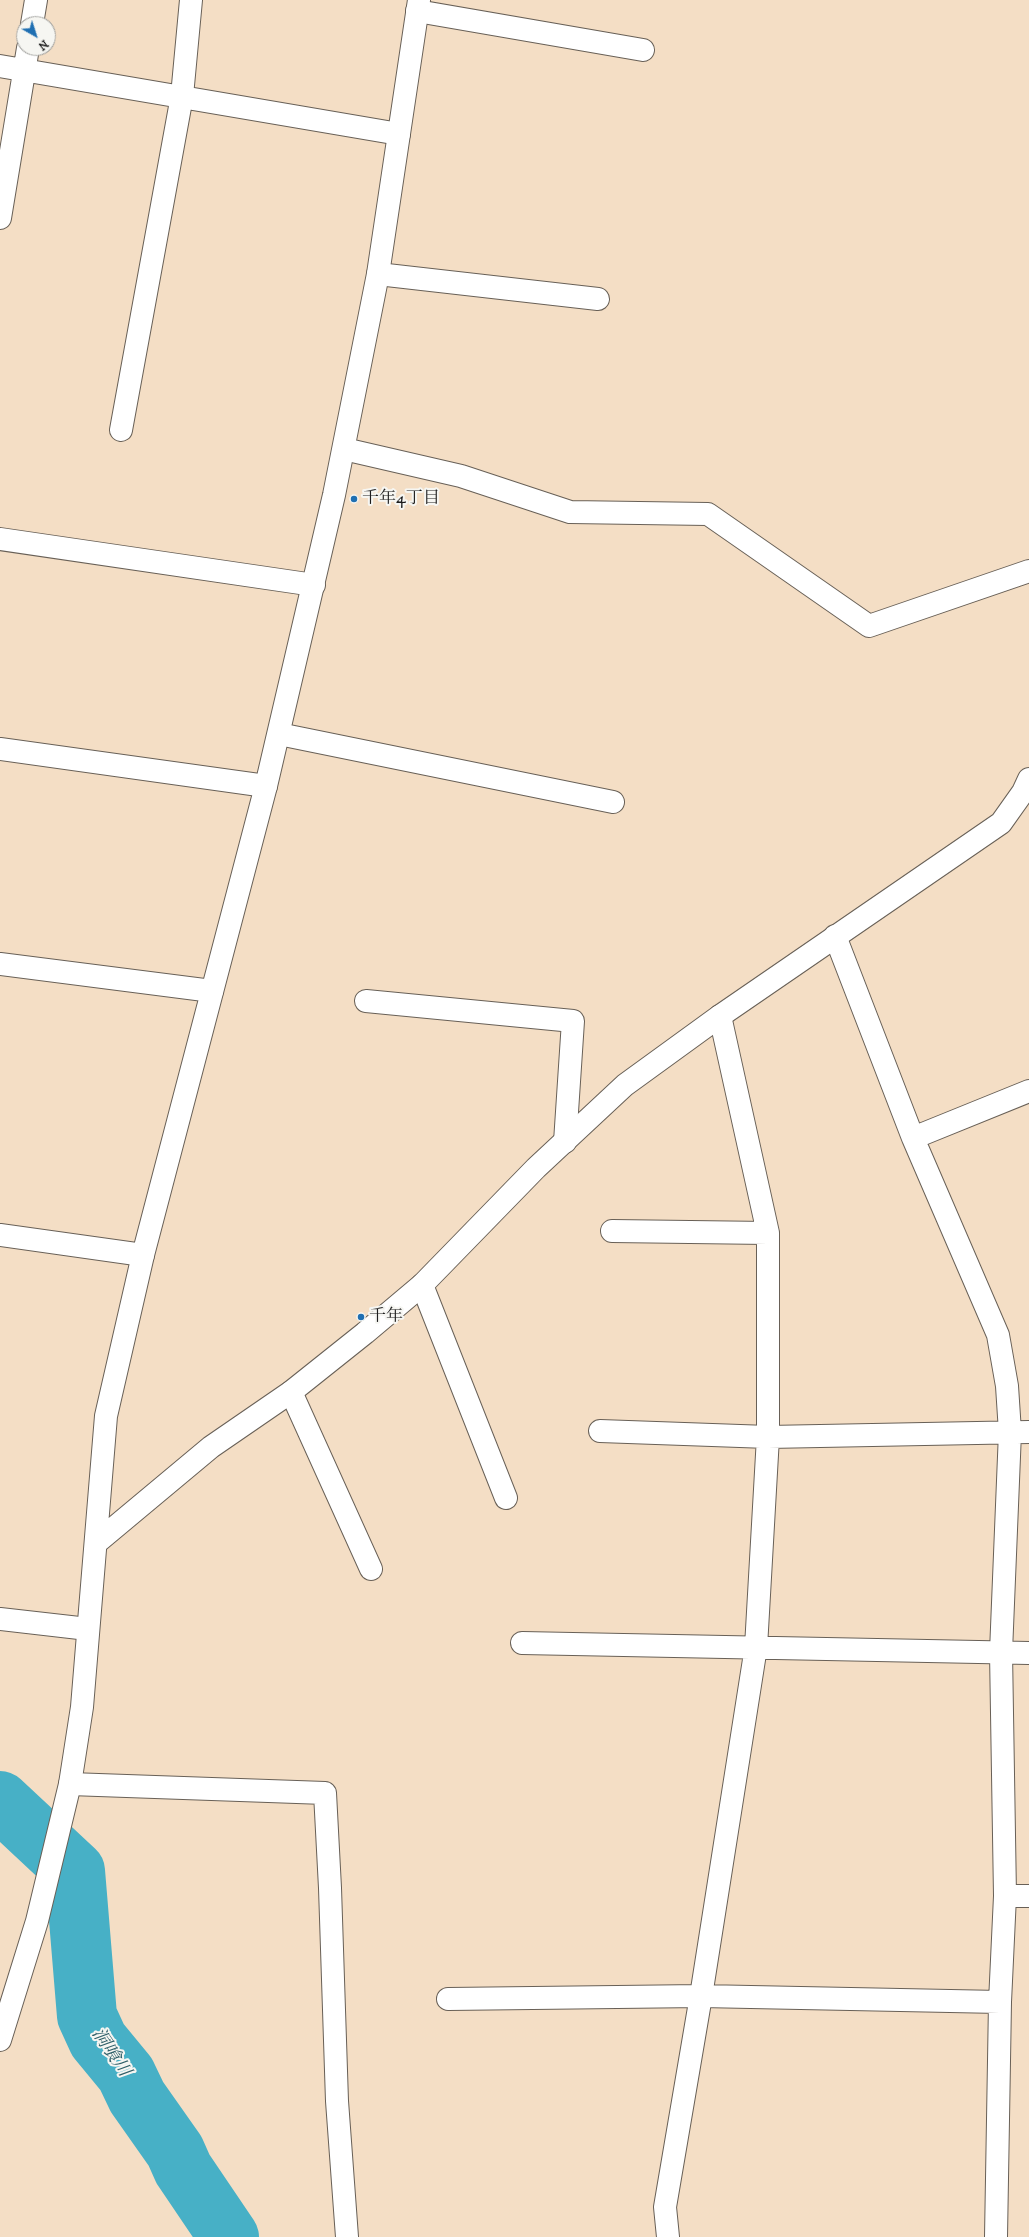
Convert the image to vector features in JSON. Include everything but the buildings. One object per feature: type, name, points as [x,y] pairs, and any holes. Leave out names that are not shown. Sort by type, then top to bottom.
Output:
[{"type":"street","points":[[33,16],[36,0]]},
{"type":"street","points":[[121,430],[182,96],[191,0]]},
{"type":"street","points":[[0,2040],[37,1921],[70,1784],[82,1707],[106,1416],[143,1255],[266,786],[314,585],[344,449],[378,274],[418,6],[643,50]]},
{"type":"street","points":[[0,218],[27,56]]},
{"type":"street","points":[[0,66],[399,134]]},
{"type":"street","points":[[378,274],[598,299]]},
{"type":"street","points":[[344,449],[461,476],[570,512],[708,514],[869,626],[1029,571]]},
{"type":"street","points":[[0,540],[314,585]]},
{"type":"street","points":[[279,734],[613,802]]},
{"type":"street","points":[[0,748],[266,786]]},
{"type":"street","points":[[96,1543],[211,1447],[291,1392],[422,1285],[536,1168],[625,1085],[720,1016],[1000,823],[1023,792],[1029,779]]},
{"type":"street","points":[[835,936],[913,1138],[998,1335],[1007,1386],[1019,1432],[1001,1652],[1005,1896],[1000,2002],[996,2237]]},
{"type":"street","points":[[0,964],[212,991]]},
{"type":"street","points":[[366,1001],[573,1020],[565,1142]]},
{"type":"street","points":[[668,2237],[665,2208],[701,1996],[756,1647],[768,1437],[768,1232],[720,1016]]},
{"type":"street","points":[[913,1138],[1029,1091]]},
{"type":"street","points":[[612,1231],[768,1232]]},
{"type":"street","points":[[0,1235],[143,1255]]},
{"type":"street","points":[[422,1285],[506,1498]]},
{"type":"street","points":[[291,1392],[371,1569]]},
{"type":"street","points":[[600,1431],[768,1437],[1019,1432]]},
{"type":"street","points":[[0,1619],[88,1629]]},
{"type":"street","points":[[522,1643],[1029,1653]]},
{"type":"street","points":[[70,1784],[325,1793],[330,1888],[337,2101],[347,2237]]},
{"type":"street","points":[[1005,1896],[1029,1896]]},
{"type":"street","points":[[448,1999],[701,1996],[1000,2002]]},
{"type":"waterway","name":"洞喰川","points":[[0,1801],[75,1871],[87,2016],[98,2040],[126,2074],[137,2097],[175,2151],[183,2169],[229,2237]]},
{"type":"place","name":"千年4丁目","points":[[354,499]]},
{"type":"place","name":"千年","points":[[361,1317]]}]
